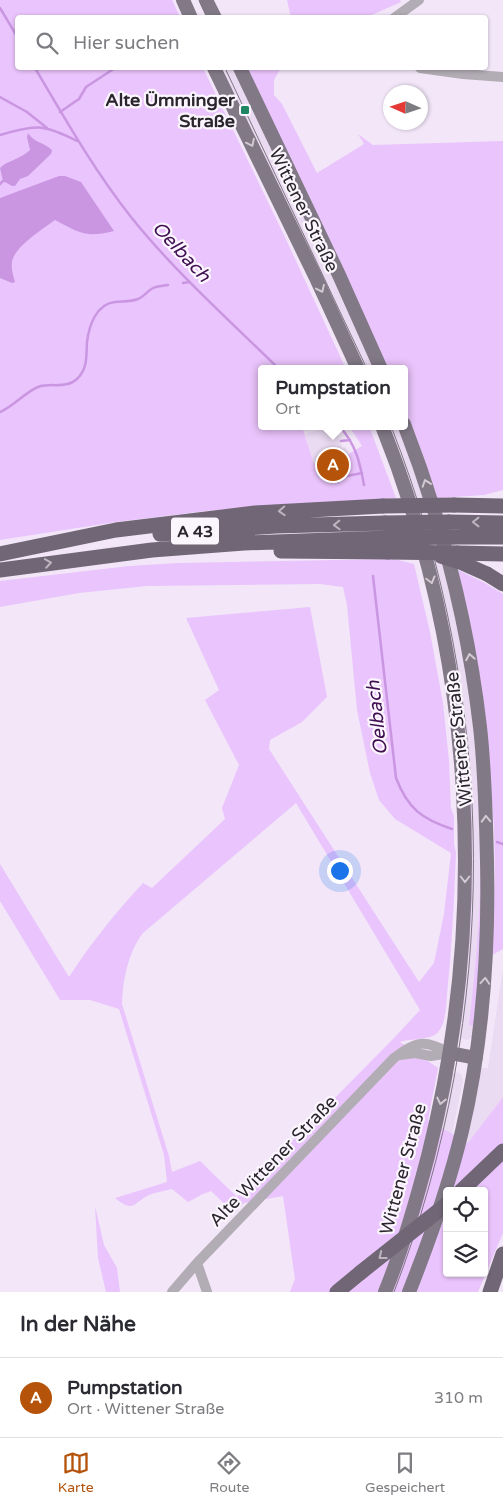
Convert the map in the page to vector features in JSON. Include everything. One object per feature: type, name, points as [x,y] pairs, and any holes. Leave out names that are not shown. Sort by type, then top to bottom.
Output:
[{"type":"highway","points":[[457,504],[503,494]]},
{"type":"highway","points":[[3,554],[116,530],[255,512],[457,504],[484,507],[503,506]]},
{"type":"highway","name":"A 43","points":[[0,570],[152,550],[244,543],[387,538],[503,523]]},
{"type":"highway","name":"A 43","points":[[3,554],[146,535],[211,530],[387,538]]},
{"type":"highway","name":"A 43","points":[[451,530],[503,537]]},
{"type":"highway","points":[[387,538],[460,562],[487,574],[503,584]]},
{"type":"highway","points":[[428,552],[503,554]]},
{"type":"highway","points":[[466,1187],[503,1151]]},
{"type":"highway","points":[[337,1292],[443,1207]]},
{"type":"highway","points":[[491,1292],[503,1254]]},
{"type":"highway","points":[[491,1292],[503,1268]]},
{"type":"main road","points":[[183,0],[190,15]]},
{"type":"main road","points":[[206,0],[214,15]]},
{"type":"main road","name":"Wittener Straße","points":[[215,70],[356,365]]},
{"type":"main road","name":"Wittener Straße","points":[[241,70],[379,365]]},
{"type":"main road","name":"Wittener Straße","points":[[384,430],[403,482],[443,630],[461,755],[465,840],[465,892],[460,969],[450,1054],[417,1198],[385,1292]]},
{"type":"main road","name":"Wittener Straße","points":[[406,430],[428,489],[451,570],[467,639],[480,728],[486,826],[487,924],[483,1002],[476,1058],[462,1131],[450,1176],[409,1292]]},
{"type":"main road","points":[[450,1054],[476,1058]]},
{"type":"street","points":[[398,15],[420,0]]},
{"type":"street","points":[[434,70],[503,77]]},
{"type":"street","name":"Alte Wittener Straße","points":[[172,1292],[197,1263],[409,1046],[433,1044],[450,1054]]},
{"type":"street","points":[[197,1263],[207,1292]]},
{"type":"shaded area","points":[[0,0],[172,0],[179,15],[15,15],[15,70],[204,70],[344,365],[258,365],[258,430],[303,430],[314,464],[321,463],[324,472],[344,467],[342,458],[362,446],[352,430],[370,430],[396,498],[206,511],[116,522],[0,540]]},
{"type":"shaded area","points":[[287,0],[400,0],[401,2],[372,15],[290,15]]},
{"type":"shaded area","points":[[235,70],[374,365],[361,365],[224,75],[225,72]]},
{"type":"shaded area","points":[[248,70],[280,70],[274,80],[274,95],[282,104],[317,173],[364,144],[358,134],[373,145],[503,141],[503,490],[484,495],[437,498],[408,417],[408,365],[384,365]]},
{"type":"shaded area","points":[[28,133],[33,139],[52,150],[51,154],[28,176],[20,179],[15,186],[12,186],[3,181],[0,168],[30,150]]},
{"type":"shaded area","points":[[59,176],[65,176],[81,182],[114,231],[96,234],[83,233],[55,220],[23,244],[14,256],[12,272],[15,282],[12,283],[0,278],[0,198]]},
{"type":"shaded area","points":[[319,430],[332,430],[338,435],[342,448],[345,447],[349,454],[342,458],[344,467],[324,472],[314,464],[305,434]]},
{"type":"shaded area","points":[[388,430],[401,430],[445,567],[465,660],[478,756],[483,876],[475,1035],[467,1040],[461,1038],[458,1034],[466,757]]},
{"type":"shaded area","points":[[394,559],[414,564],[430,632],[443,703],[456,853],[450,959],[443,1023],[436,1034],[426,1038],[400,1042],[438,1068],[428,1120],[468,1143],[503,1097],[503,1233],[488,1268],[488,1187],[443,1187],[443,1277],[484,1277],[478,1292],[290,1292],[295,1279],[283,1196],[244,1203],[234,1213],[211,1191],[188,1202],[172,1189],[149,1195],[133,1206],[121,1203],[115,1198],[167,1182],[164,1155],[119,1009],[90,1000],[60,1000],[0,901],[0,864],[69,977],[104,928],[143,883],[152,888],[225,819],[222,808],[239,765],[205,700],[219,690],[186,618],[310,607],[327,697],[302,722],[270,740],[269,749],[419,982],[434,963],[444,914],[451,853],[395,819],[379,800],[370,773],[357,710],[347,605],[343,587],[320,584],[147,586],[79,593],[0,607],[0,581],[129,566],[179,563]],"holes":[[[296,803],[420,1010],[237,1197],[200,1161],[172,1172],[169,1156],[122,1004],[127,967],[143,933]]]},
{"type":"shaded area","points":[[432,564],[434,564],[454,655],[467,747],[470,794],[472,887],[470,933],[461,1024],[459,1023],[471,877]]},
{"type":"shaded area","points":[[444,566],[465,659],[472,705],[481,796],[483,842],[482,934],[476,1026],[469,1025],[480,891],[481,823],[477,756],[468,684]]},
{"type":"shaded area","points":[[458,570],[503,594],[503,949],[492,955],[495,875],[494,828],[486,725]]},
{"type":"shaded area","points":[[503,969],[503,1097],[469,1144],[465,1142],[480,1068],[488,1068]]},
{"type":"shaded area","points":[[456,1072],[461,1074],[463,1080],[450,1144],[407,1247],[451,1076]]},
{"type":"shaded area","points":[[95,1206],[104,1245],[117,1268],[120,1292],[106,1292],[98,1258]]},
{"type":"waterway","points":[[0,8],[15,33]]},
{"type":"waterway","name":"Oelbach","points":[[36,70],[92,163],[131,217],[184,276],[275,365]]},
{"type":"waterway","points":[[60,112],[79,99],[86,87],[112,70]]},
{"type":"waterway","points":[[0,97],[27,112],[47,128]]},
{"type":"waterway","points":[[0,135],[22,129],[39,128],[56,131],[77,141]]},
{"type":"waterway","points":[[0,184],[3,181]]},
{"type":"waterway","name":"Oelbach","points":[[183,283],[190,282]]},
{"type":"waterway","points":[[0,412],[38,387],[69,384],[78,378],[85,365],[87,342],[92,323],[98,311],[103,307],[115,302],[135,300],[153,288],[168,285]]},
{"type":"waterway","name":"Oelbach","points":[[342,430],[350,440],[359,461],[364,485]]},
{"type":"waterway","points":[[341,441],[350,440]]},
{"type":"waterway","points":[[334,470],[338,482]]},
{"type":"waterway","points":[[337,478],[362,473]]},
{"type":"waterway","name":"Oelbach","points":[[373,576],[396,778],[406,798],[417,811],[424,817],[452,829]]},
{"type":"waterway","name":"Oelbach","points":[[497,842],[503,844]]},
{"type":"tram line","points":[[199,0],[206,15]]},
{"type":"tram line","points":[[226,70],[365,365]]},
{"type":"tram line","points":[[392,430],[427,532],[452,639],[468,749],[473,859],[469,969],[454,1078],[429,1186],[394,1292]]},
{"type":"place","name":"Alte Ümminger Straße","points":[[245,110]]},
{"type":"place","name":"Pumpstation","points":[[333,465]]}]
